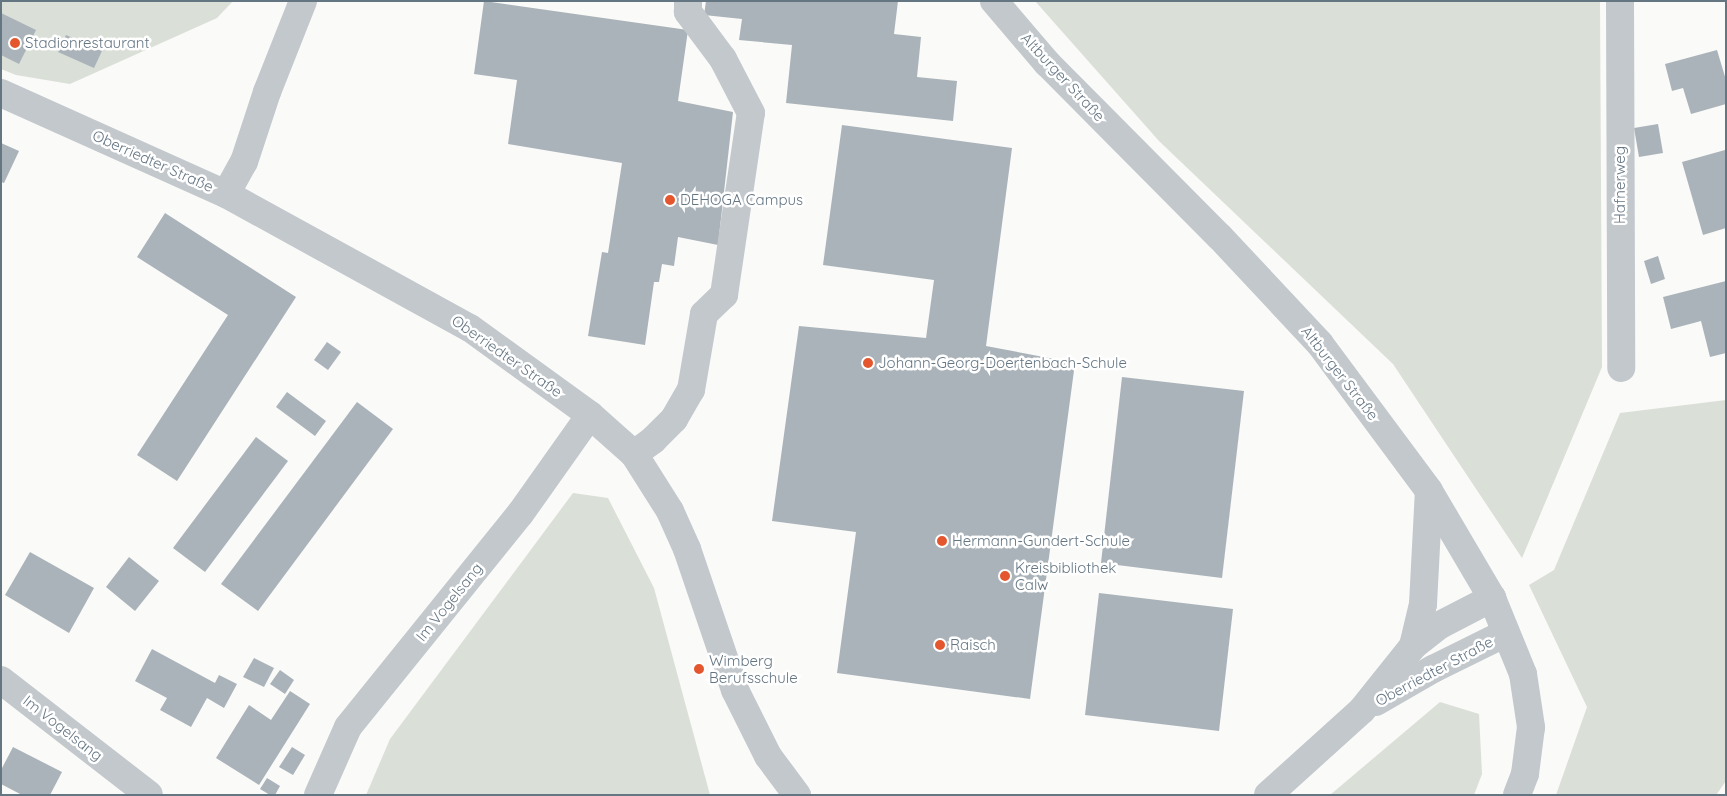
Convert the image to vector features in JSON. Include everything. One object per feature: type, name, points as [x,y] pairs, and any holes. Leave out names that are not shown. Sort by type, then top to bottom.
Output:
[{"type":"street","points":[[226,194],[244,162],[268,92],[303,1]]},
{"type":"street","points":[[634,454],[653,440],[674,419],[691,390],[704,314],[724,295],[751,113],[723,59],[688,12],[688,1]]},
{"type":"street","name":"Altburger Straße","points":[[994,1],[1047,63],[1220,237],[1320,344],[1429,490],[1492,598],[1523,674],[1531,727],[1526,774],[1517,795]]},
{"type":"street","name":"Hafnerweg","points":[[1620,1],[1621,368]]},
{"type":"street","name":"Oberriedter Straße","points":[[1,93],[226,194],[470,328],[590,415],[634,454],[670,511],[687,549],[734,690],[768,756],[797,795]]},
{"type":"street","name":"Im Vogelsang","points":[[318,795],[348,727],[520,514],[590,415]]},
{"type":"street","name":"Oberriedter Straße","points":[[1413,646],[1423,604],[1429,490]]},
{"type":"street","name":"Oberriedter Straße","points":[[1268,795],[1362,710],[1413,646],[1440,625],[1492,598]]},
{"type":"street","name":"Oberriedter Straße","points":[[1362,710],[1433,669],[1506,633]]},
{"type":"street","name":"Im Vogelsang","points":[[1,680],[149,795]]},
{"type":"shaded area","points":[[1,1],[233,1],[217,18],[70,84],[16,75],[1,69]]},
{"type":"shaded area","points":[[1035,1],[1600,1],[1602,367],[1522,558],[1393,364],[1159,141]]},
{"type":"shaded area","points":[[1726,400],[1726,781],[1716,795],[1556,795],[1587,707],[1529,585],[1554,570],[1620,413]]},
{"type":"shaded area","points":[[573,493],[608,498],[654,588],[710,795],[366,795],[390,739]]},
{"type":"shaded area","points":[[1440,702],[1479,714],[1482,774],[1474,795],[1330,795]]},
{"type":"building","name":"DEHOGA Campus","points":[[484,1],[688,30],[678,101],[733,112],[718,245],[678,237],[674,266],[662,264],[659,282],[654,282],[645,345],[588,336],[602,252],[608,253],[622,163],[508,144],[517,80],[474,74]]},
{"type":"building","points":[[706,1],[898,1],[894,34],[921,37],[917,77],[957,81],[953,121],[786,103],[792,45],[739,40],[742,19],[704,15]]},
{"type":"building","name":"Stadionrestaurant","points":[[1,13],[36,30],[19,64],[1,55]]},
{"type":"building","points":[[66,35],[102,51],[94,68],[58,52]]},
{"type":"building","points":[[1717,50],[1726,80],[1726,104],[1691,114],[1683,88],[1672,91],[1665,64]]},
{"type":"building","points":[[1658,124],[1663,153],[1639,157],[1634,128]]},
{"type":"building","points":[[842,125],[1012,148],[986,346],[1075,363],[1030,699],[837,673],[856,532],[772,521],[799,326],[926,338],[934,280],[823,265]]},
{"type":"building","points":[[1,143],[19,151],[4,183],[1,182]]},
{"type":"building","points":[[1725,150],[1726,228],[1703,235],[1682,162]]},
{"type":"building","points":[[165,213],[296,297],[177,481],[137,455],[228,315],[137,257]]},
{"type":"building","points":[[1658,256],[1665,279],[1651,284],[1644,261]]},
{"type":"building","points":[[1726,281],[1726,353],[1710,357],[1701,321],[1671,329],[1663,297]]},
{"type":"building","points":[[327,342],[341,352],[328,370],[314,360]]},
{"type":"building","points":[[1122,377],[1244,391],[1222,578],[1101,563]]},
{"type":"building","points":[[287,392],[326,421],[315,436],[276,407]]},
{"type":"building","points":[[357,402],[393,429],[258,611],[221,584]]},
{"type":"building","points":[[256,437],[288,461],[205,572],[173,548]]},
{"type":"building","points":[[30,552],[94,588],[69,633],[5,595]]},
{"type":"building","points":[[129,557],[159,581],[135,611],[106,587]]},
{"type":"building","points":[[1099,593],[1233,609],[1219,731],[1085,715]]},
{"type":"building","points":[[152,649],[215,683],[219,675],[237,684],[224,708],[207,698],[191,727],[160,710],[167,698],[135,681]]},
{"type":"building","points":[[254,658],[274,668],[264,687],[243,677]]},
{"type":"building","points":[[280,670],[294,680],[285,694],[270,684]]},
{"type":"building","points":[[290,691],[310,704],[259,785],[216,758],[249,705],[271,720]]},
{"type":"building","points":[[13,747],[62,772],[50,795],[22,795],[1,784],[1,770]]},
{"type":"building","points":[[292,747],[305,755],[293,775],[279,767]]},
{"type":"building","points":[[267,778],[280,786],[275,795],[270,795],[260,789]]},
{"type":"place","name":"Stadionrestaurant","points":[[15,43]]},
{"type":"place","name":"DEHOGA Campus","points":[[670,200]]},
{"type":"place","name":"Johann-Georg-Doertenbach-Schule","points":[[868,363]]},
{"type":"place","name":"Hermann-Gundert-Schule","points":[[942,541]]},
{"type":"place","name":"Kreisbibliothek Calw","points":[[1005,576]]},
{"type":"place","name":"Raisch","points":[[940,645]]},
{"type":"place","name":"Wimberg Berufsschule","points":[[699,669]]}]
